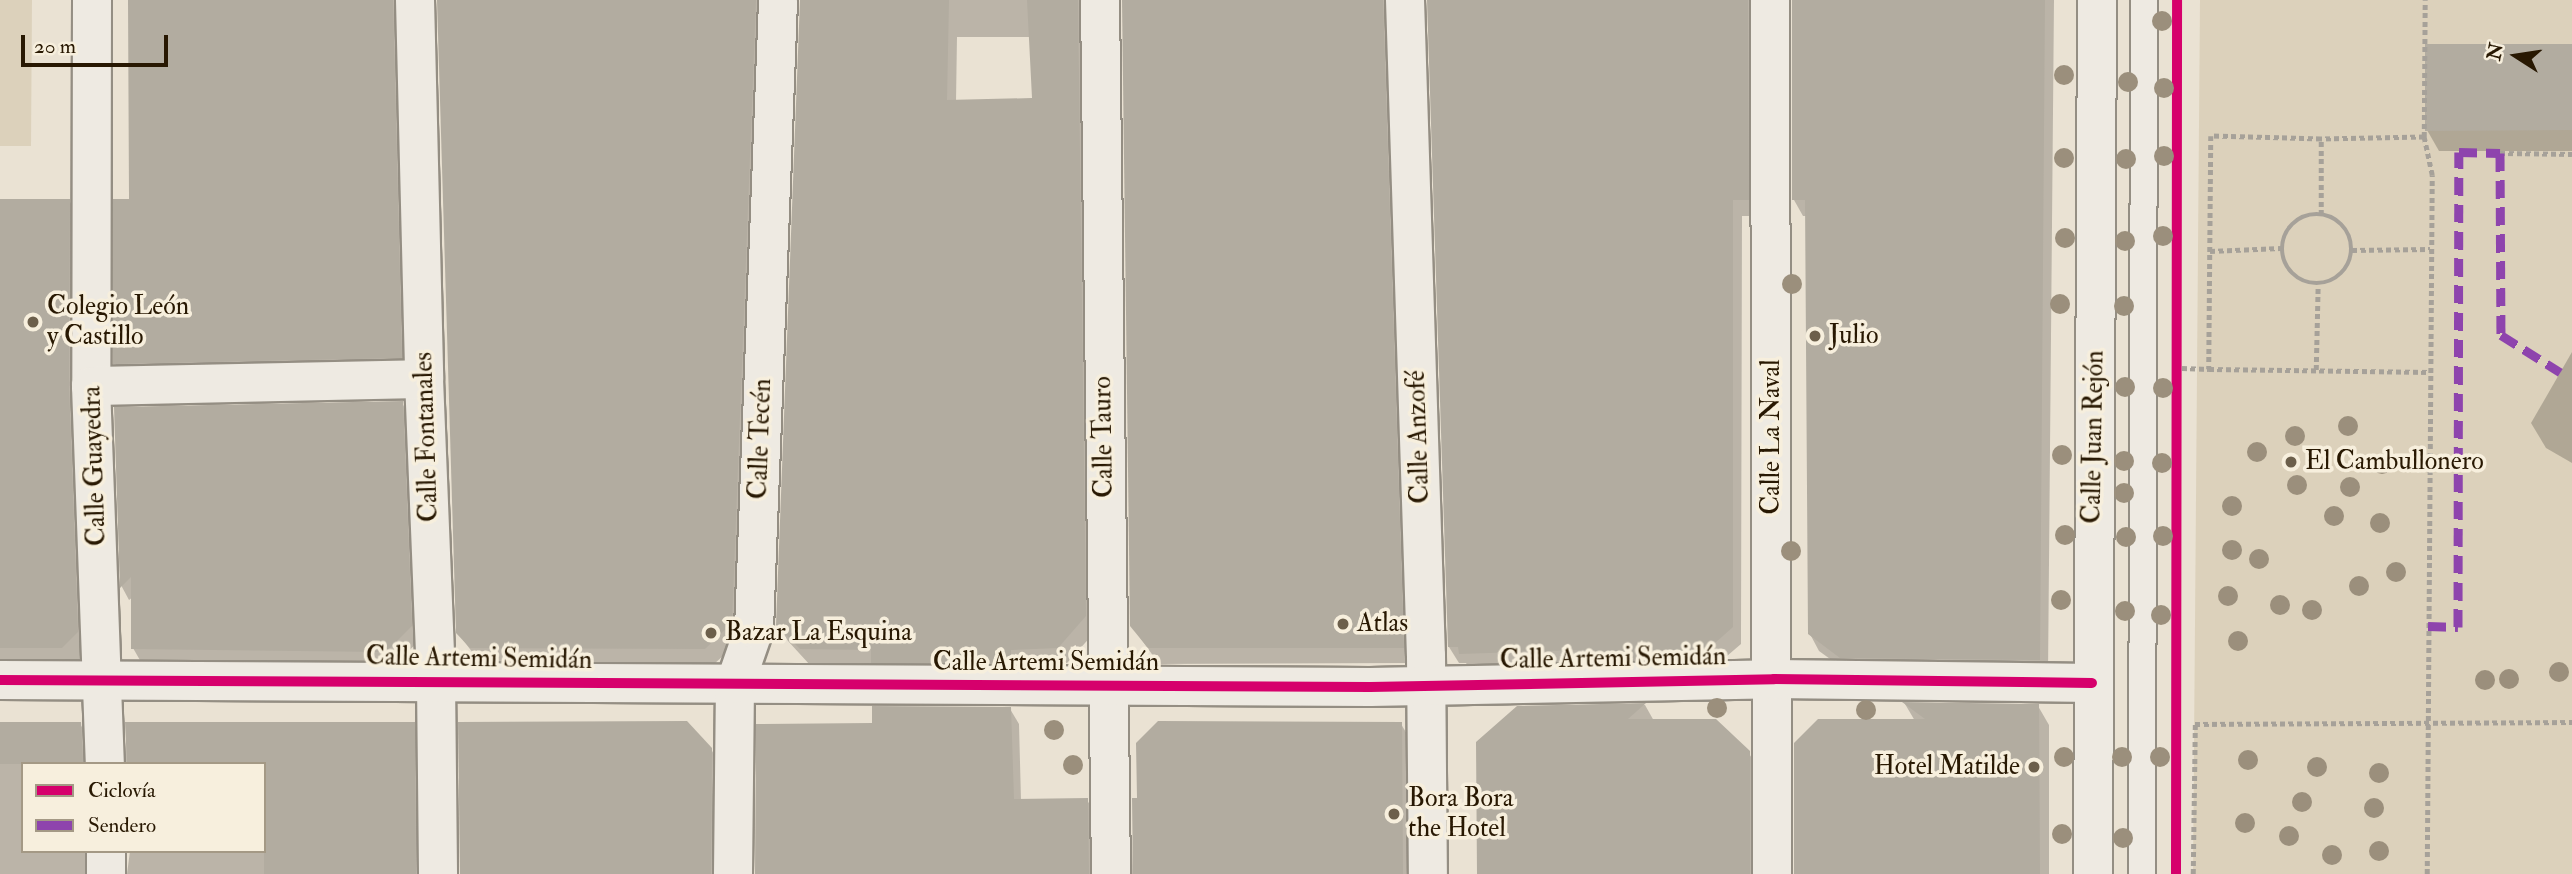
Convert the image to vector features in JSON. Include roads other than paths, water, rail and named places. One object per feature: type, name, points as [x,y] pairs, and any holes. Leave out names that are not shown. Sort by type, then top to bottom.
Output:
[{"type":"street","name":"Calle Guayedra","points":[[92,0],[92,386],[105,762]]},
{"type":"street","name":"Calle Fontanales","points":[[415,0],[424,379],[436,681],[438,874]]},
{"type":"street","name":"Calle Tecén","points":[[733,874],[735,684],[754,629],[778,0]]},
{"type":"street","name":"Calle Tauro","points":[[1100,0],[1111,874]]},
{"type":"street","name":"Calle Anzofé","points":[[1405,0],[1426,685],[1428,874]]},
{"type":"street","name":"Calle La Naval","points":[[1770,0],[1774,679],[1772,874]]},
{"type":"street","name":"Calle Juan Rejón","points":[[2093,874],[2097,0]]},
{"type":"street","points":[[92,386],[424,379]]},
{"type":"street","name":"Calle Artemi Semidán","points":[[0,680],[1426,685],[1774,679],[2092,683]]},
{"type":"street","points":[[106,853],[106,874]]},
{"type":"lane","name":"Calle Juan Rejón","points":[[2142,874],[2144,0]]},
{"type":"place","name":"Colegio León y Castillo","points":[[33,322]]},
{"type":"place","name":"Julio","points":[[1815,336]]},
{"type":"place","name":"El Cambullonero","points":[[2291,462]]},
{"type":"place","name":"Atlas","points":[[1343,624]]},
{"type":"place","name":"Bazar La Esquina","points":[[711,633]]},
{"type":"place","name":"Hotel Matilde","points":[[2034,767]]},
{"type":"place","name":"Bora Bora the Hotel","points":[[1394,814]]}]
